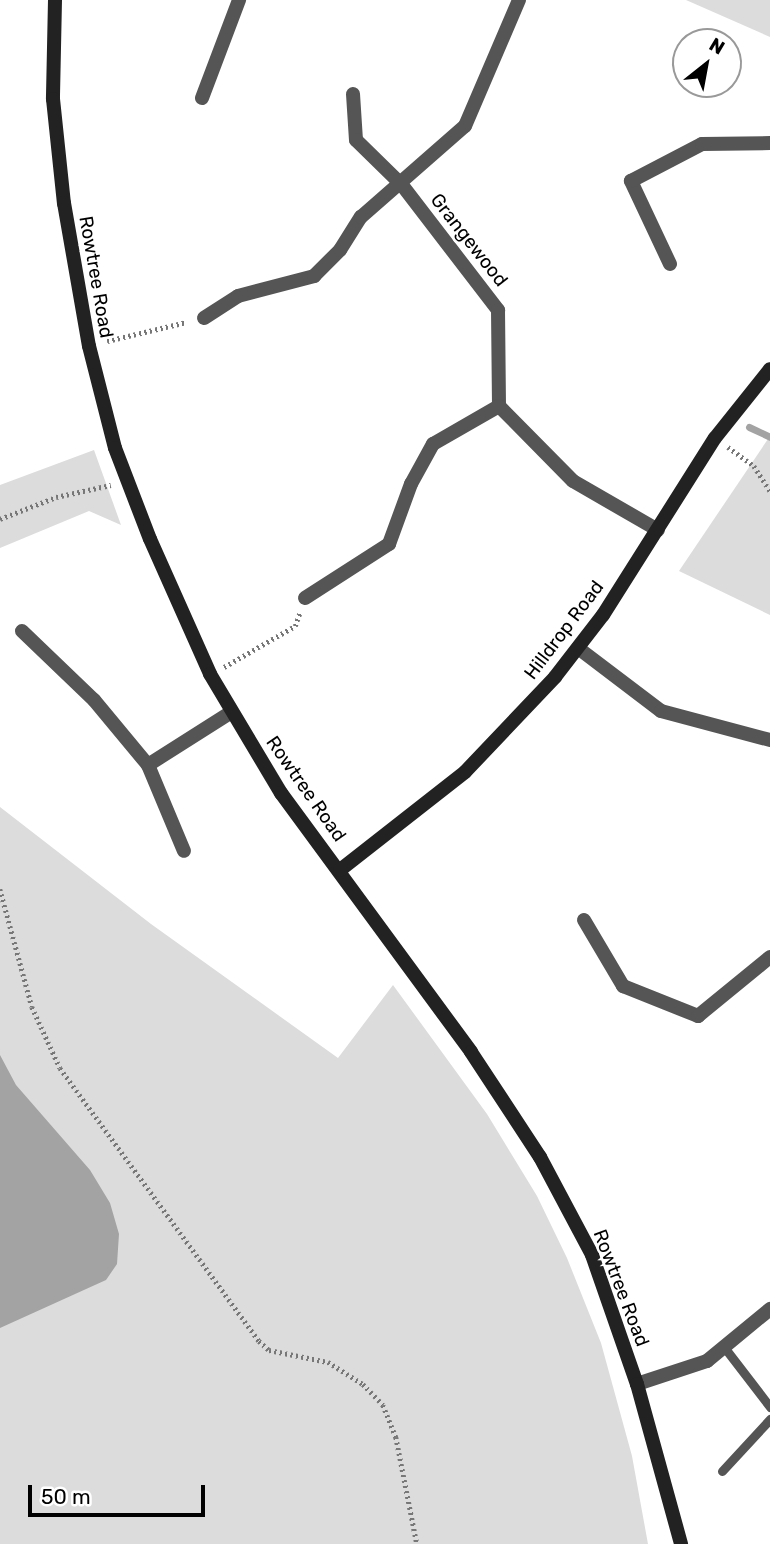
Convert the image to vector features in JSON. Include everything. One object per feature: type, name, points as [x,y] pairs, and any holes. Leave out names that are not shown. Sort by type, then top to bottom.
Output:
[{"type":"street","name":"Rowtree Road","points":[[55,0],[53,99],[62,190],[89,346],[129,483],[230,713],[281,793],[340,870],[540,1157],[592,1255],[637,1384],[681,1544]]},
{"type":"street","points":[[202,98],[239,0]]},
{"type":"street","points":[[204,318],[238,296],[314,276],[340,250],[361,217],[402,185],[465,126],[519,0]]},
{"type":"street","name":"Grangewood","points":[[354,94],[356,140],[402,185],[498,310],[499,406]]},
{"type":"street","points":[[670,264],[631,181],[702,144],[770,142]]},
{"type":"street","name":"Hilldrop Road","points":[[340,870],[465,772],[578,648],[658,530],[715,438],[770,369]]},
{"type":"street","points":[[305,598],[389,544],[411,484],[433,444],[499,406],[573,481],[658,530]]},
{"type":"street","points":[[22,631],[94,700],[148,765],[184,850]]},
{"type":"street","points":[[578,648],[661,711],[770,740]]},
{"type":"street","points":[[148,765],[230,713]]},
{"type":"street","points":[[584,920],[623,986],[698,1016],[770,957]]},
{"type":"street","points":[[637,1384],[707,1361],[770,1308]]},
{"type":"lane","points":[[724,1347],[770,1407]]},
{"type":"lane","points":[[722,1471],[770,1419]]},
{"type":"path","points":[[89,346],[204,318]]},
{"type":"path","points":[[715,438],[754,466],[770,491]]},
{"type":"path","points":[[0,519],[56,497],[129,483]]},
{"type":"path","points":[[211,674],[295,626],[305,598]]},
{"type":"path","points":[[0,889],[32,1007],[60,1068],[259,1340],[269,1350],[328,1362],[363,1384],[383,1405],[396,1437],[417,1544]]},
{"type":"shaded area","points":[[686,0],[770,0],[770,37]]},
{"type":"shaded area","points":[[770,436],[770,615],[679,571]]},
{"type":"shaded area","points":[[94,450],[121,525],[89,511],[0,548],[0,485]]},
{"type":"shaded area","points":[[0,807],[151,924],[338,1058],[393,985],[487,1114],[537,1196],[567,1258],[601,1343],[632,1456],[648,1544],[0,1544]]},
{"type":"shaded area","points":[[0,1055],[16,1085],[90,1170],[110,1203],[119,1234],[117,1264],[106,1280],[0,1328]]},
{"type":"waterway","points":[[749,427],[770,437]]}]
